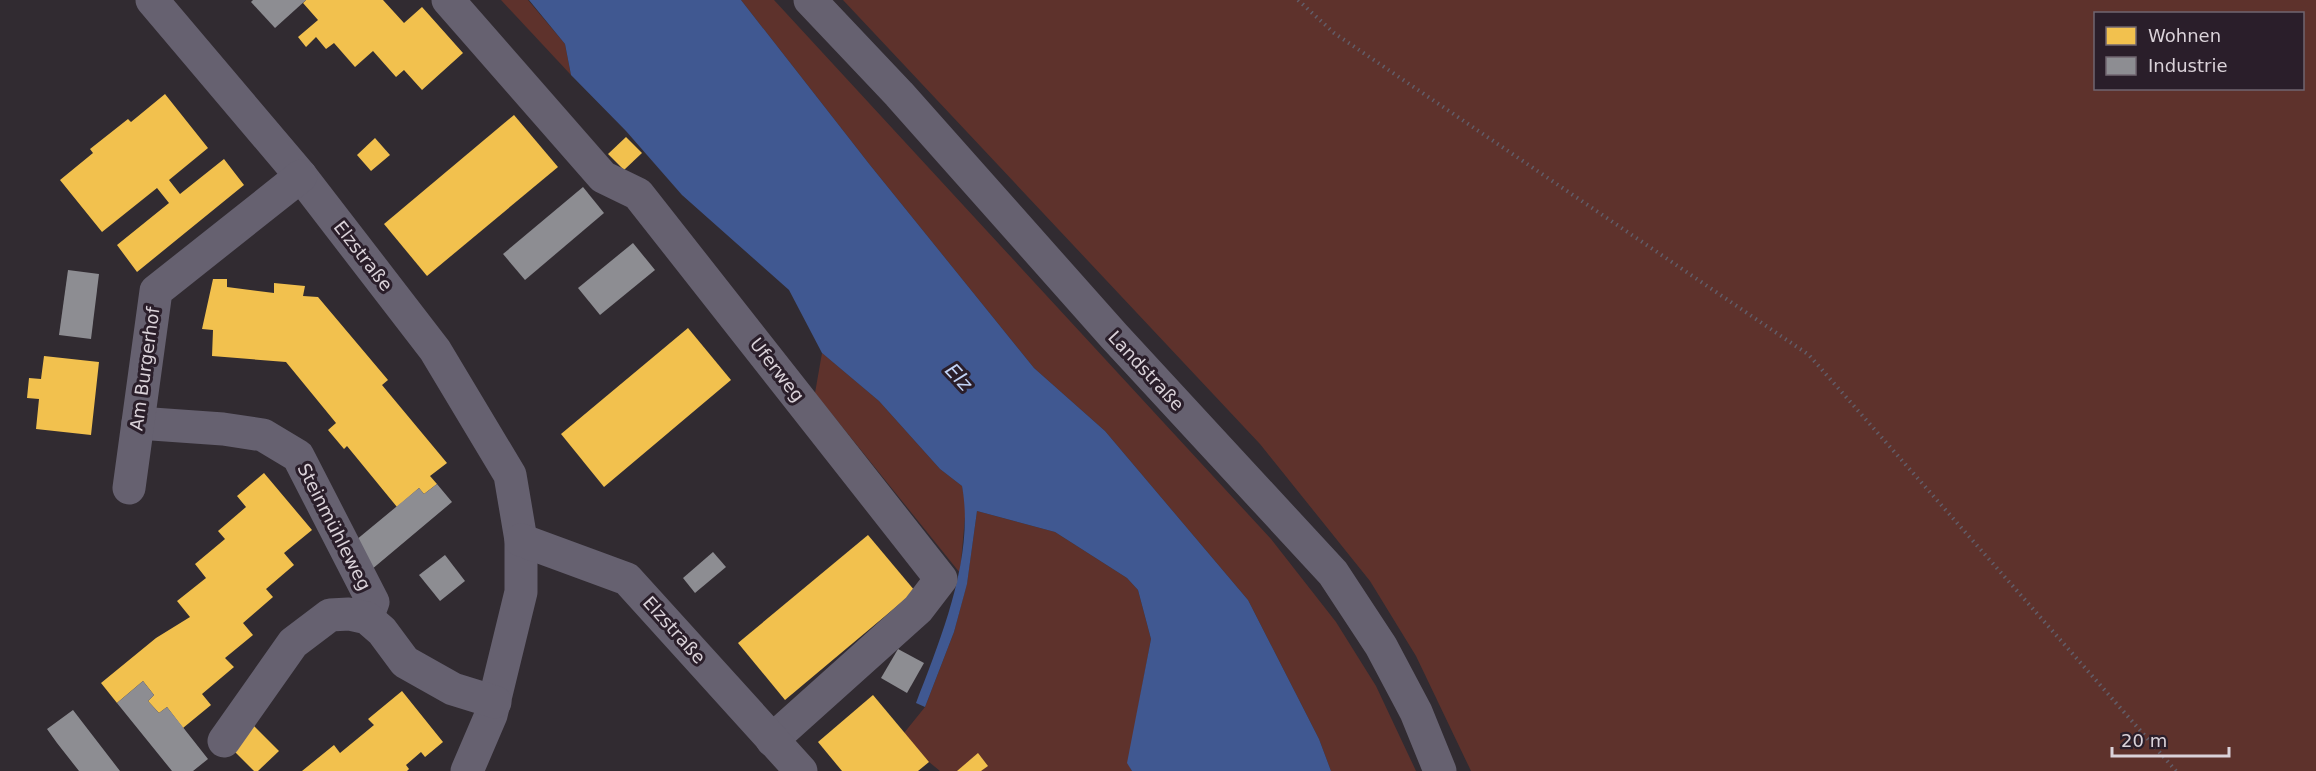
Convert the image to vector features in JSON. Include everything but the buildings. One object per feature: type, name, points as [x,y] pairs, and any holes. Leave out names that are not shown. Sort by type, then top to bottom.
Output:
[{"type":"street","name":"Elzstraße","points":[[152,0],[301,176],[435,350],[510,475],[521,540],[521,592],[495,702],[467,771]]},
{"type":"street","name":"Uferweg","points":[[448,0],[603,177],[638,194],[941,579],[918,609],[772,740]]},
{"type":"street","name":"Landstraße","points":[[810,0],[899,94],[1114,336],[1333,573],[1381,646],[1416,712],[1440,771]]},
{"type":"street","name":"Am Burgerhof","points":[[129,488],[156,291],[301,176]]},
{"type":"street","name":"Steinmühleweg","points":[[138,423],[223,429],[263,435],[298,456],[373,602],[367,618]]},
{"type":"street","name":"Elzstraße","points":[[521,540],[627,579],[801,771]]},
{"type":"street","name":"Steinmühleweg","points":[[224,741],[293,643],[330,615],[349,614],[367,618],[382,631],[405,662],[453,690],[495,702]]},
{"type":"path","points":[[1298,0],[1334,33],[1809,355],[2175,771]]},
{"type":"shaded area","points":[[501,0],[528,0],[565,44],[571,75]]},
{"type":"shaded area","points":[[741,0],[774,0],[1271,539],[1336,622],[1376,686],[1416,771],[1331,771],[1319,739],[1248,600],[1105,431],[1034,368],[870,165]]},
{"type":"shaded area","points":[[843,0],[2316,0],[2316,771],[1471,771],[1416,656],[1370,581],[1260,444]]},
{"type":"shaded area","points":[[822,353],[879,401],[940,469],[962,486],[966,506],[960,573],[815,393]]},
{"type":"shaded area","points":[[977,511],[1055,532],[1127,578],[1138,590],[1151,639],[1128,763],[1132,771],[940,771],[904,733],[925,707],[954,632],[967,583]]},
{"type":"water","name":"Elz","points":[[529,0],[741,0],[870,165],[1034,368],[1105,431],[1248,600],[1319,739],[1331,771],[1132,771],[1127,763],[1151,639],[1138,590],[1127,578],[1055,532],[977,511],[967,584],[954,632],[925,707],[916,703],[936,652],[960,568],[965,513],[962,486],[940,469],[879,401],[822,353],[789,290],[682,195],[626,131],[571,75],[565,44]]}]
